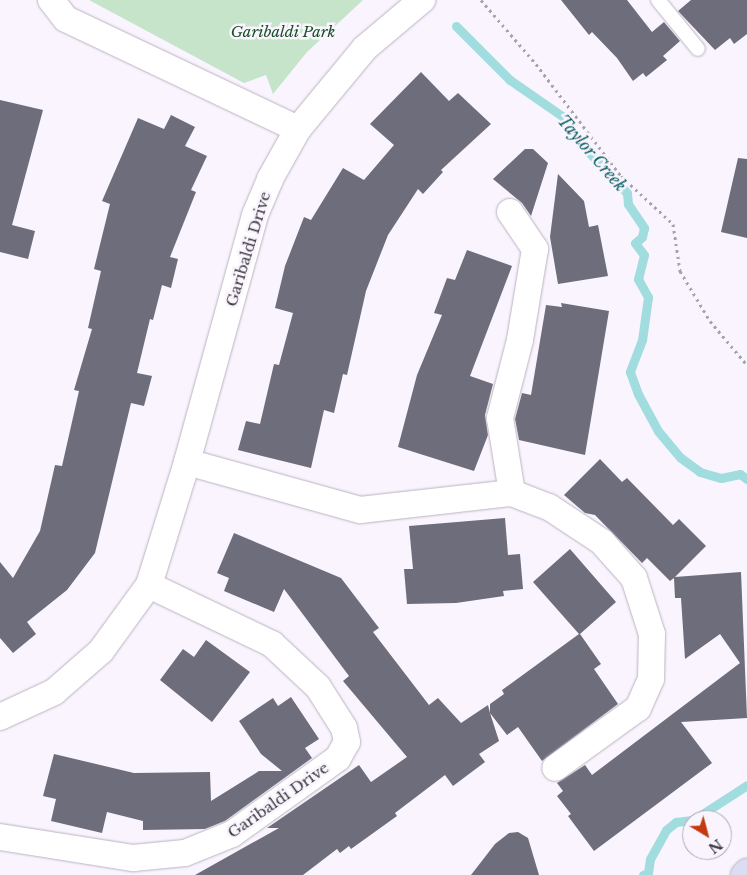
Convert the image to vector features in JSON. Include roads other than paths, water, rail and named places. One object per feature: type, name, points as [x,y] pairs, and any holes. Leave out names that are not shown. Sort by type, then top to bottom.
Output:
[{"type":"street","points":[[51,0],[66,19],[298,129]]},
{"type":"street","name":"Garibaldi Drive","points":[[0,717],[54,692],[102,651],[149,585],[188,462],[255,215],[270,179],[298,129],[365,48],[422,0]]},
{"type":"street","points":[[510,212],[535,249],[520,340],[500,418],[512,493]]},
{"type":"street","points":[[188,462],[360,510],[512,493],[549,507],[602,542],[634,578],[652,634],[651,679],[638,708],[555,768]]},
{"type":"street","name":"Garibaldi Drive","points":[[0,837],[133,858],[185,852],[232,834],[338,758],[347,742],[344,728],[318,687],[272,644],[149,585]]},
{"type":"lane","points":[[658,0],[698,49]]},
{"type":"waterway","name":"Taylor Creek","points":[[456,26],[510,80],[562,116],[581,144],[627,193],[628,204],[644,228],[642,237],[635,243],[644,255],[638,279],[648,297],[642,340],[630,372],[638,394],[658,431],[681,458],[700,472],[721,478],[740,474],[747,479]]},
{"type":"waterway","name":"Taylor Creek","points":[[708,810],[747,785]]},
{"type":"waterway","name":"Taylor Creek","points":[[643,875],[648,873],[650,859],[666,830],[676,822],[682,821]]},
{"type":"park label","name":"Garibaldi Park","points":[[283,32]]}]
